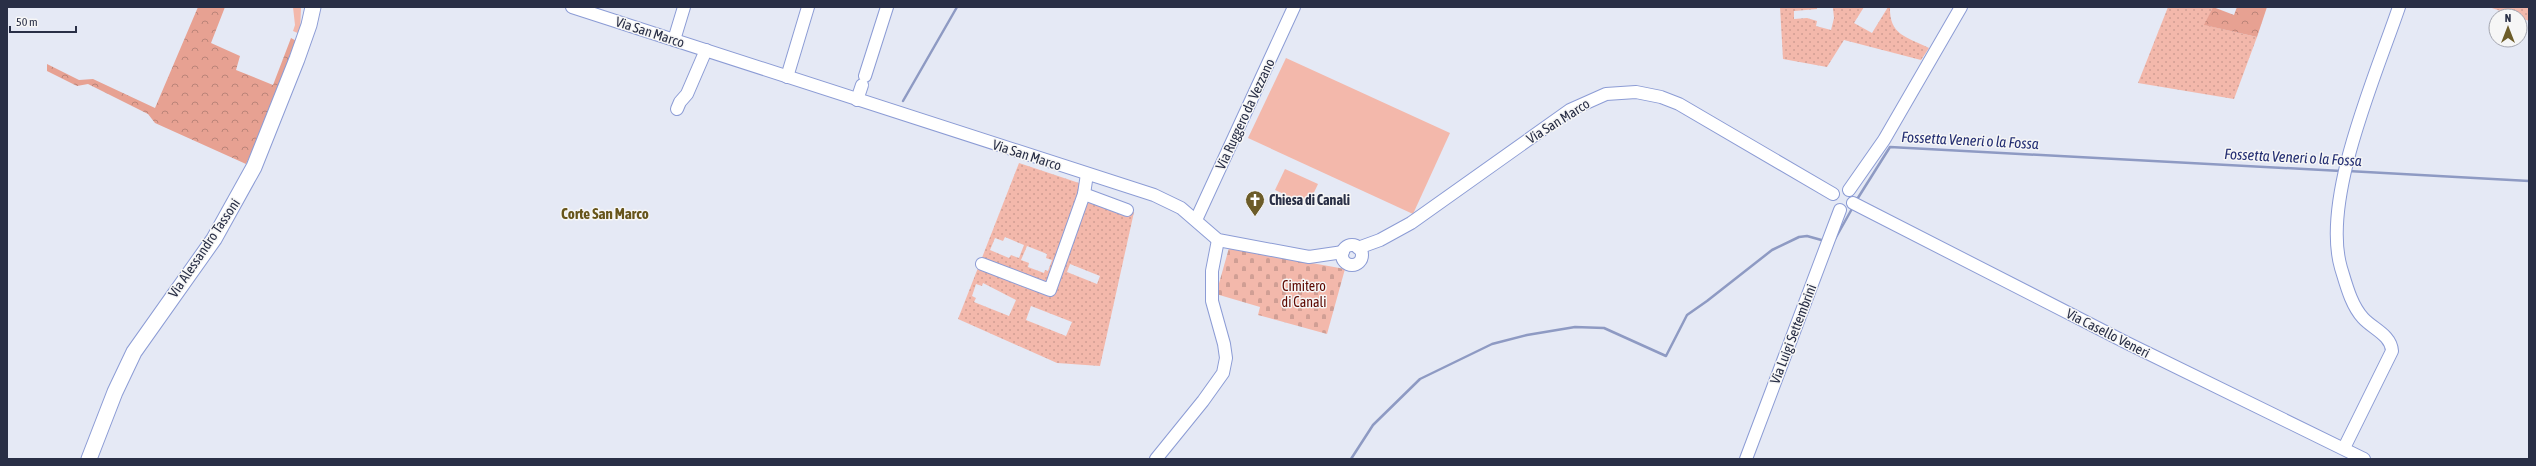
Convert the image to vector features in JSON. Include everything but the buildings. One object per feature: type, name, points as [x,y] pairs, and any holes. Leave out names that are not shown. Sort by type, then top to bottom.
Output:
[{"type":"main road","name":"Via Alessandro Tassoni","points":[[306,7],[306,32]]},
{"type":"main road","name":"Via Alessandro Tassoni","points":[[89,459],[115,392],[134,352],[214,239],[254,167],[306,32],[313,7]]},
{"type":"street","name":"Via San Marco","points":[[572,7],[601,11],[674,40],[1166,199],[1196,220],[1218,240]]},
{"type":"street","points":[[674,40],[684,7]]},
{"type":"street","points":[[787,77],[808,7]]},
{"type":"street","points":[[857,100],[887,7]]},
{"type":"street","name":"Via Ruggero da Vezzano","points":[[1196,220],[1294,7]]},
{"type":"street","points":[[1848,190],[1884,140],[1961,7]]},
{"type":"street","points":[[2344,448],[2392,351],[2391,343],[2387,338],[2362,317],[2346,286],[2338,258],[2337,208],[2364,104],[2399,7]]},
{"type":"street","points":[[677,109],[680,102],[687,94],[706,50]]},
{"type":"street","name":"Via San Marco","points":[[1360,252],[1349,246],[1344,257],[1351,264],[1356,263],[1360,252],[1449,197],[1570,110],[1587,100],[1619,92],[1648,93],[1679,104],[1833,194]]},
{"type":"street","points":[[982,264],[1050,290],[1084,194],[1087,174]]},
{"type":"street","points":[[1838,189],[1848,190],[1853,195],[1855,204],[1850,208],[1840,210],[1833,203],[1833,194],[1838,189]]},
{"type":"street","points":[[1084,194],[1127,210]]},
{"type":"street","name":"Via Casello Veneri","points":[[1855,204],[2127,343],[2364,459]]},
{"type":"street","name":"Via Luigi Settembrini","points":[[1746,459],[1840,210]]},
{"type":"street","points":[[1156,459],[1203,402],[1223,373],[1226,358],[1224,344],[1212,301],[1212,271],[1218,240],[1309,257],[1344,257]]},
{"type":"green space","points":[[198,7],[225,7],[211,43],[240,56],[236,70],[273,85],[291,38],[302,44],[246,164],[155,123],[148,114],[88,84],[77,86],[47,71],[47,64],[79,80],[93,79],[155,108]]},
{"type":"green space","points":[[293,7],[301,7],[300,34],[293,31],[295,25]]},
{"type":"green space","points":[[1780,7],[1817,7],[1817,9],[1794,11],[1794,19],[1807,18],[1817,21],[1816,26],[1831,30],[1834,18],[1833,8],[1826,7],[1864,7],[1854,23],[1872,33],[1888,7],[1890,7],[1890,16],[1896,29],[1907,38],[1929,48],[1921,60],[1844,40],[1827,67],[1783,59]]},
{"type":"green space","points":[[2168,7],[2213,7],[2205,25],[2257,37],[2234,99],[2138,83]]},
{"type":"green space","points":[[2213,7],[2234,15],[2237,7],[2267,7],[2257,37],[2204,25]]},
{"type":"green space","points":[[2489,7],[2529,7],[2529,21],[2528,8]]},
{"type":"green space","points":[[1286,58],[1450,133],[1413,214],[1248,138]]},
{"type":"green space","points":[[1019,163],[1085,185],[1084,194],[1134,212],[1100,366],[1057,363],[958,319]],"holes":[[[1005,237],[1024,245],[1019,258],[1011,255],[1009,258],[990,250],[995,238],[1003,241]],[[1027,246],[1047,254],[1046,258],[1052,260],[1048,271],[1045,270],[1044,273],[1028,267],[1029,263],[1021,260]],[[1070,264],[1100,276],[1097,284],[1067,272]],[[983,283],[1016,300],[1009,316],[974,302],[976,298],[972,296],[976,284],[982,286]],[[1031,306],[1072,322],[1066,336],[1026,320]]]},
{"type":"green space","points":[[1285,169],[1318,184],[1308,205],[1275,190]]},
{"type":"green space","name":"Cimitero di Canali","points":[[1229,248],[1345,269],[1327,334],[1258,315],[1260,307],[1216,294]]},
{"type":"waterway","points":[[903,101],[957,7]]},
{"type":"waterway","name":"Fossetta Veneri o la Fossa","points":[[1856,201],[1890,147],[2341,171]]},
{"type":"waterway","name":"Fossetta Veneri o la Fossa","points":[[2348,171],[2529,181]]},
{"type":"waterway","name":"Fossetta Veneri o la Fossa","points":[[1835,239],[1853,207]]},
{"type":"waterway","name":"Fossetta Veneri o la Fossa","points":[[1351,459],[1373,425],[1420,379],[1492,344],[1527,335],[1575,327],[1604,328],[1666,356],[1687,315],[1772,250],[1799,237],[1807,236],[1825,241]]},
{"type":"place","name":"Chiesa di Canali","points":[[1255,217]]},
{"type":"district","name":"Corte San Marco","points":[[605,213]]}]
